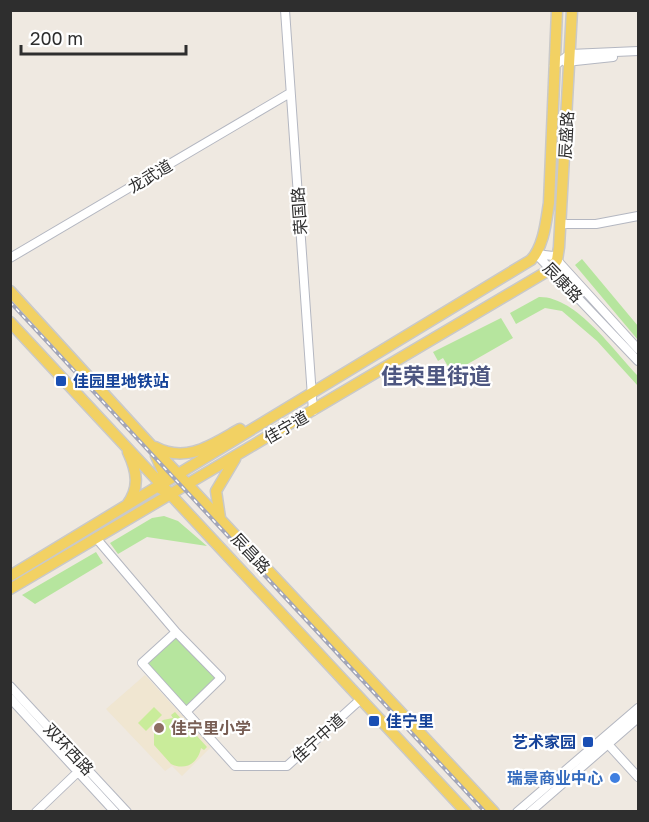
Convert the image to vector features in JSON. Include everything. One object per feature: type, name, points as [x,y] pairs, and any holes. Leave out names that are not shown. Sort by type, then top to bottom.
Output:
[{"type":"main road","name":"辰盛路","points":[[536,254],[544,230],[549,203],[557,10]]},
{"type":"main road","name":"辰盛路","points":[[554,265],[561,224],[572,10]]},
{"type":"main road","name":"佳宁道","points":[[10,576],[123,510],[311,392],[524,266],[536,254]]},
{"type":"main road","name":"佳宁道","points":[[10,589],[313,411],[554,265]]},
{"type":"main road","name":"辰昌路","points":[[10,291],[221,521],[494,812]]},
{"type":"main road","name":"辰昌路","points":[[10,322],[466,812]]},
{"type":"main road","points":[[148,442],[173,454],[187,454],[283,410]]},
{"type":"main road","points":[[136,515],[157,496],[162,485],[162,469],[148,442]]},
{"type":"main road","points":[[123,510],[131,500],[136,485],[133,466],[124,445]]},
{"type":"main road","points":[[221,521],[215,499],[217,486],[237,456]]},
{"type":"street","name":"荣国路","points":[[285,10],[313,411]]},
{"type":"street","points":[[571,31],[580,46],[590,54],[639,56]]},
{"type":"street","points":[[556,36],[560,47],[570,57]]},
{"type":"street","points":[[554,66],[570,57],[639,51]]},
{"type":"street","name":"龙武道","points":[[10,258],[290,93]]},
{"type":"street","points":[[561,224],[596,224],[639,216]]},
{"type":"street","name":"辰康路","points":[[536,254],[554,265],[639,349]]},
{"type":"street","name":"辰康路","points":[[554,265],[639,361]]},
{"type":"street","points":[[444,313],[453,327]]},
{"type":"street","points":[[96,538],[176,632],[221,678],[186,712]]},
{"type":"street","name":"佳宁中道","points":[[176,632],[142,663],[235,766],[287,766],[361,699]]},
{"type":"street","name":"双环西路","points":[[10,686],[83,770],[115,812]]},
{"type":"street","points":[[10,698],[83,770]]},
{"type":"street","points":[[530,812],[639,708]]},
{"type":"street","points":[[518,811],[639,718]]},
{"type":"street","points":[[605,742],[639,777]]},
{"type":"street","points":[[36,812],[83,770]]},
{"type":"street","points":[[43,812],[83,770]]},
{"type":"street","name":"双环西路","points":[[83,770],[127,812]]},
{"type":"shaded area","name":"佳宁里小学","points":[[145,675],[211,747],[182,776],[172,766],[165,771],[106,709]]},
{"type":"green space","points":[[582,259],[638,326],[638,340],[575,265]]},
{"type":"green space","points":[[539,297],[553,299],[567,305],[580,315],[638,376],[638,386],[597,341],[562,311],[545,308],[516,324],[510,313]]},
{"type":"green space","points":[[501,318],[513,338],[452,373],[443,358],[438,361],[433,352]]},
{"type":"green space","points":[[164,516],[178,521],[207,546],[147,537],[118,554],[110,543],[152,518]]},
{"type":"green space","points":[[96,552],[103,563],[35,604],[22,595]]},
{"type":"green space","points":[[176,637],[216,677],[186,706],[147,664]]},
{"type":"green space","points":[[154,707],[162,715],[146,731],[138,723]]},
{"type":"green space","points":[[175,712],[207,747],[204,750],[201,748],[194,762],[182,767],[171,764],[154,745],[154,729],[163,720],[173,718],[171,715]]},
{"type":"railway","points":[[10,302],[485,812]]},
{"type":"place","name":"佳园里地铁站","points":[[61,381]]},
{"type":"place","name":"佳宁里","points":[[374,721]]},
{"type":"place","name":"佳宁里小学","points":[[159,728]]},
{"type":"place","name":"艺术家园","points":[[588,742]]},
{"type":"place","name":"瑞景商业中心","points":[[615,778]]},
{"type":"district","name":"佳荣里街道","points":[[436,376]]}]
